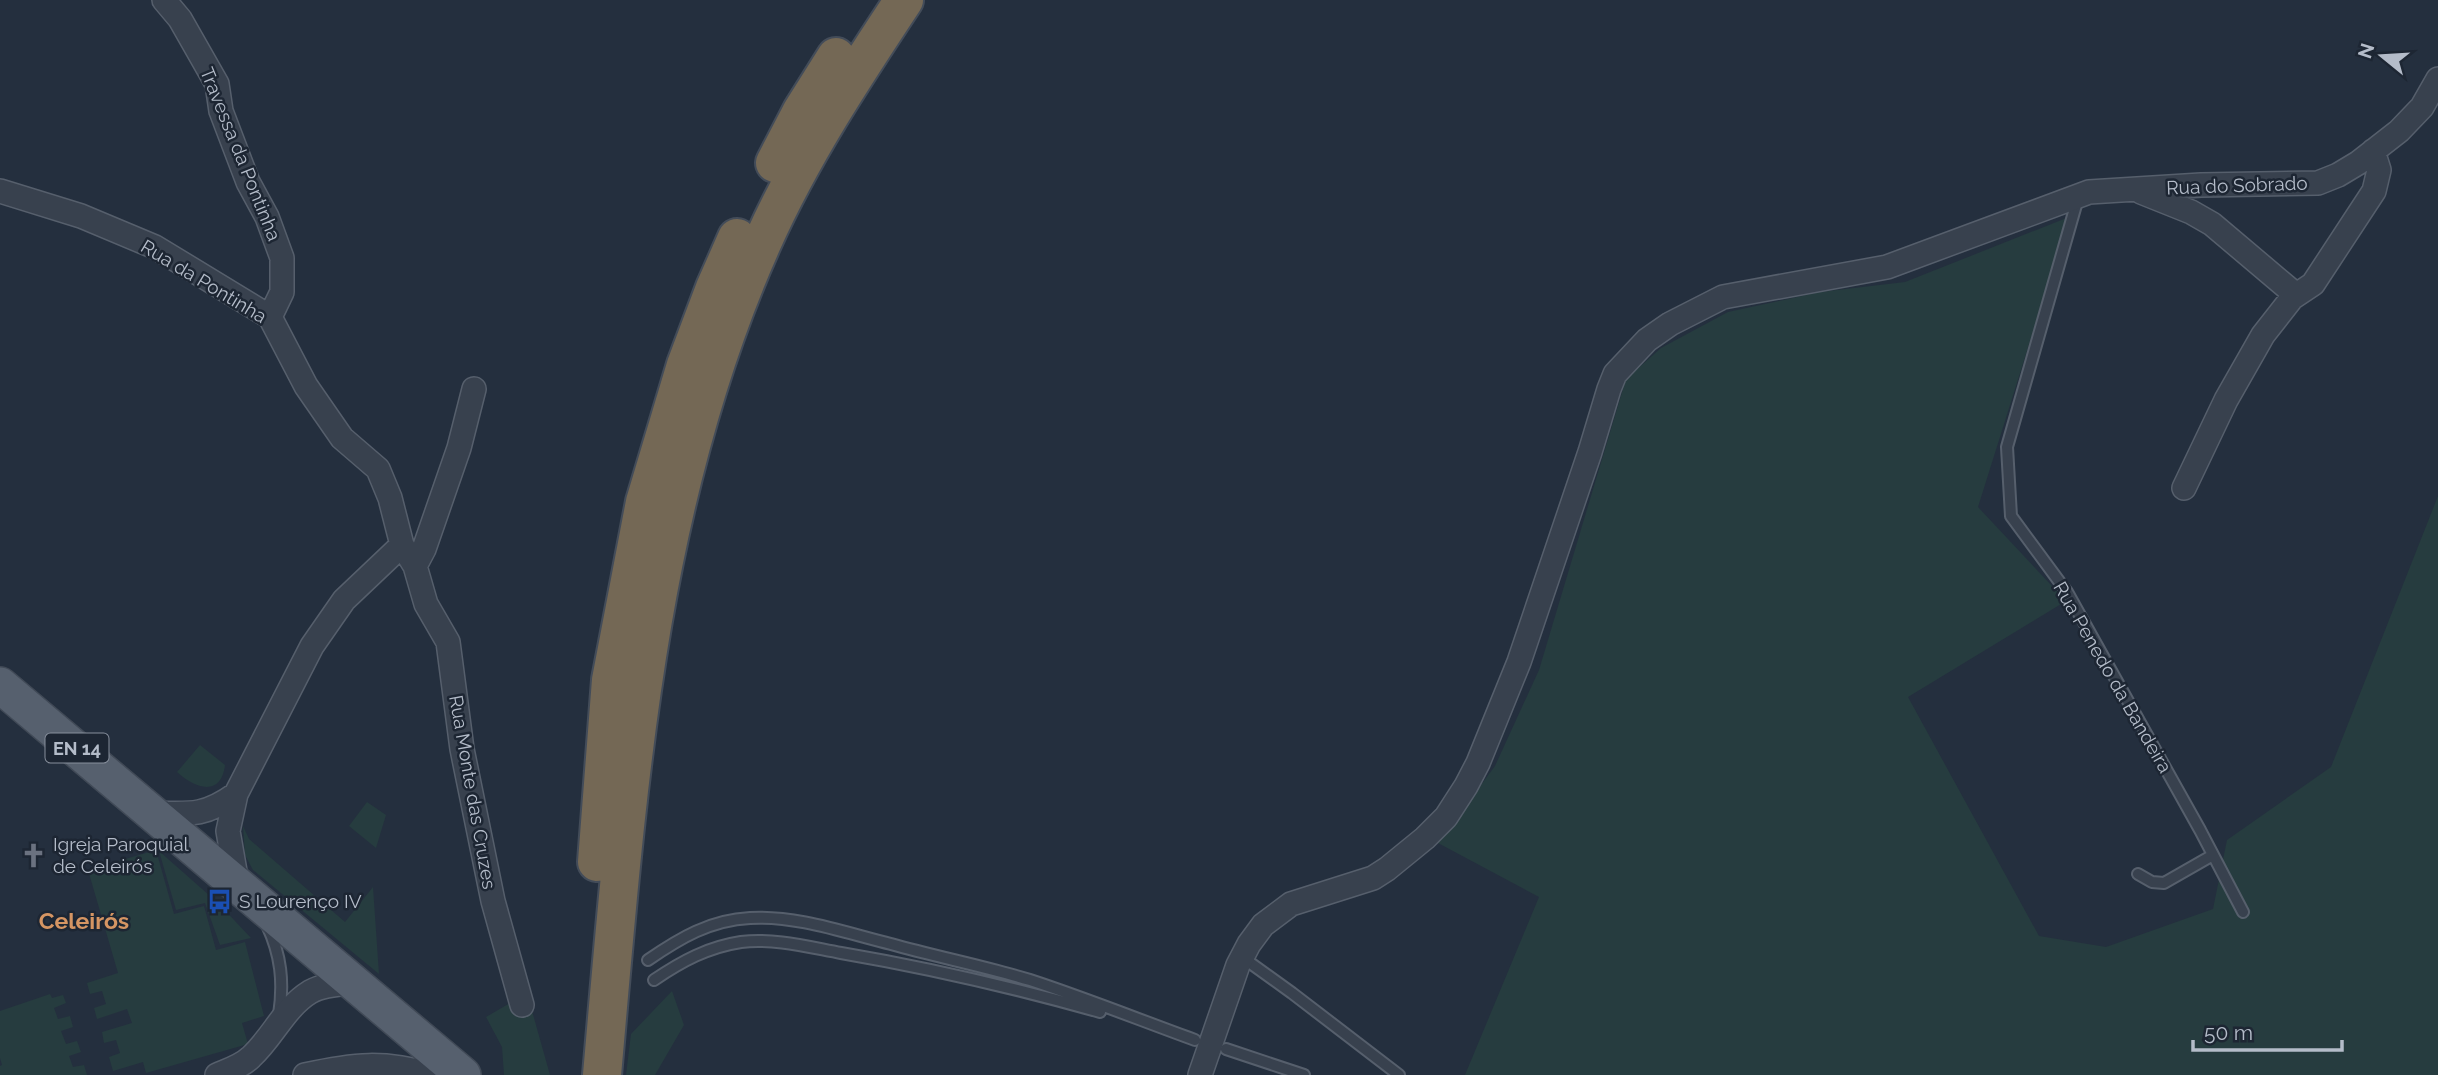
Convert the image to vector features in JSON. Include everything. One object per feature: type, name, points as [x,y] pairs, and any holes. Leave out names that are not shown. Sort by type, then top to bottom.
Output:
[{"type":"highway","points":[[578,1075],[611,680],[645,502],[686,365],[715,288],[740,233],[802,111],[874,0]]},
{"type":"highway","points":[[602,1075],[641,684],[670,527],[711,376],[764,240],[805,160],[868,54],[904,0]]},
{"type":"highway","points":[[805,160],[839,130],[927,0]]},
{"type":"main road","name":"EN 14","points":[[0,685],[463,1075]]},
{"type":"street","name":"Travessa da Pontinha","points":[[164,0],[180,19],[217,84],[220,111],[248,182],[267,217],[282,258],[282,292],[270,317]]},
{"type":"street","name":"Rua do Sobrado","points":[[1200,1075],[1242,957],[1263,925],[1291,904],[1373,878],[1413,849],[1446,817],[1478,763],[1519,662],[1615,374],[1647,340],[1671,324],[1723,297],[1887,267],[2089,192],[2318,183],[2338,175],[2411,120],[2438,79]]},
{"type":"street","points":[[2184,488],[2249,358],[2277,315],[2296,295],[2313,284],[2374,191],[2379,170],[2373,151]]},
{"type":"street","points":[[2135,190],[2191,212],[2212,224],[2296,295]]},
{"type":"street","name":"Rua da Pontinha","points":[[0,191],[81,216],[155,247],[270,317],[306,386],[342,438],[377,469],[390,498],[402,545]]},
{"type":"street","points":[[415,566],[424,549],[459,448],[474,389]]},
{"type":"street","points":[[246,892],[228,831],[236,794],[312,646],[344,600],[402,545]]},
{"type":"street","name":"Rua Monte das Cruzes","points":[[402,545],[415,566],[426,604],[448,642],[462,749],[493,901],[522,1005]]},
{"type":"street","points":[[152,813],[189,814],[216,808],[236,794]]},
{"type":"street","points":[[217,1075],[249,1060],[267,1041],[277,1023],[311,992],[332,985],[352,983]]},
{"type":"street","points":[[305,1075],[383,1064],[432,1075]]},
{"type":"lane","name":"Rua Penedo da Bandeira","points":[[2079,196],[2007,447],[2011,516],[2067,592],[2243,912]]},
{"type":"lane","points":[[2138,874],[2152,882],[2164,883],[2213,855]]},
{"type":"lane","points":[[246,892],[275,944],[281,968],[283,991],[277,1023]]},
{"type":"lane","points":[[648,960],[676,940],[698,929],[751,917],[780,919],[848,933],[1029,980],[1195,1040],[1018,989],[896,962],[773,941],[742,942],[709,949],[680,962],[654,980]]},
{"type":"lane","points":[[1242,957],[1399,1075]]},
{"type":"lane","points":[[1226,1049],[1304,1075]]},
{"type":"green space","points":[[2069,217],[1978,507],[2066,601],[1908,697],[2039,936],[2106,947],[2213,909],[2227,840],[2331,767],[2438,496],[2438,1075],[1465,1075],[1539,897],[1438,843],[1495,766],[1539,670],[1626,379],[1661,348],[1728,312],[1820,292],[1905,282]]},
{"type":"green space","points":[[200,745],[225,765],[218,782],[213,786],[199,786],[177,772]]},
{"type":"green space","points":[[367,802],[386,815],[376,848],[349,826]]},
{"type":"green space","points":[[243,826],[249,839],[345,922],[373,887],[379,974],[253,870],[245,855]]},
{"type":"green space","points":[[156,850],[174,914],[204,906],[216,950],[245,942],[264,1016],[242,1023],[248,1044],[146,1073],[143,1062],[113,1071],[109,1057],[120,1053],[116,1040],[104,1043],[102,1032],[132,1023],[127,1009],[97,1019],[94,1008],[106,1004],[102,991],[90,994],[87,983],[118,973],[88,870]]},
{"type":"green space","points":[[159,851],[218,903],[251,938],[220,945],[205,903],[176,910]]},
{"type":"green space","points":[[672,991],[684,1025],[655,1075],[626,1075],[631,1034]]},
{"type":"green space","points":[[527,993],[550,1075],[504,1075],[502,1047],[486,1017]]},
{"type":"green space","points":[[50,994],[52,998],[63,995],[66,1003],[54,1008],[58,1019],[70,1016],[73,1027],[61,1031],[66,1044],[77,1041],[81,1052],[69,1056],[73,1067],[84,1065],[87,1075],[0,1075],[0,1011]]},
{"type":"place","name":"Igreja Paroquial de Celeirós","points":[[33,855]]},
{"type":"place","name":"S Lourenço IV","points":[[219,901]]},
{"type":"district","name":"Celeirós","points":[[84,920]]}]
